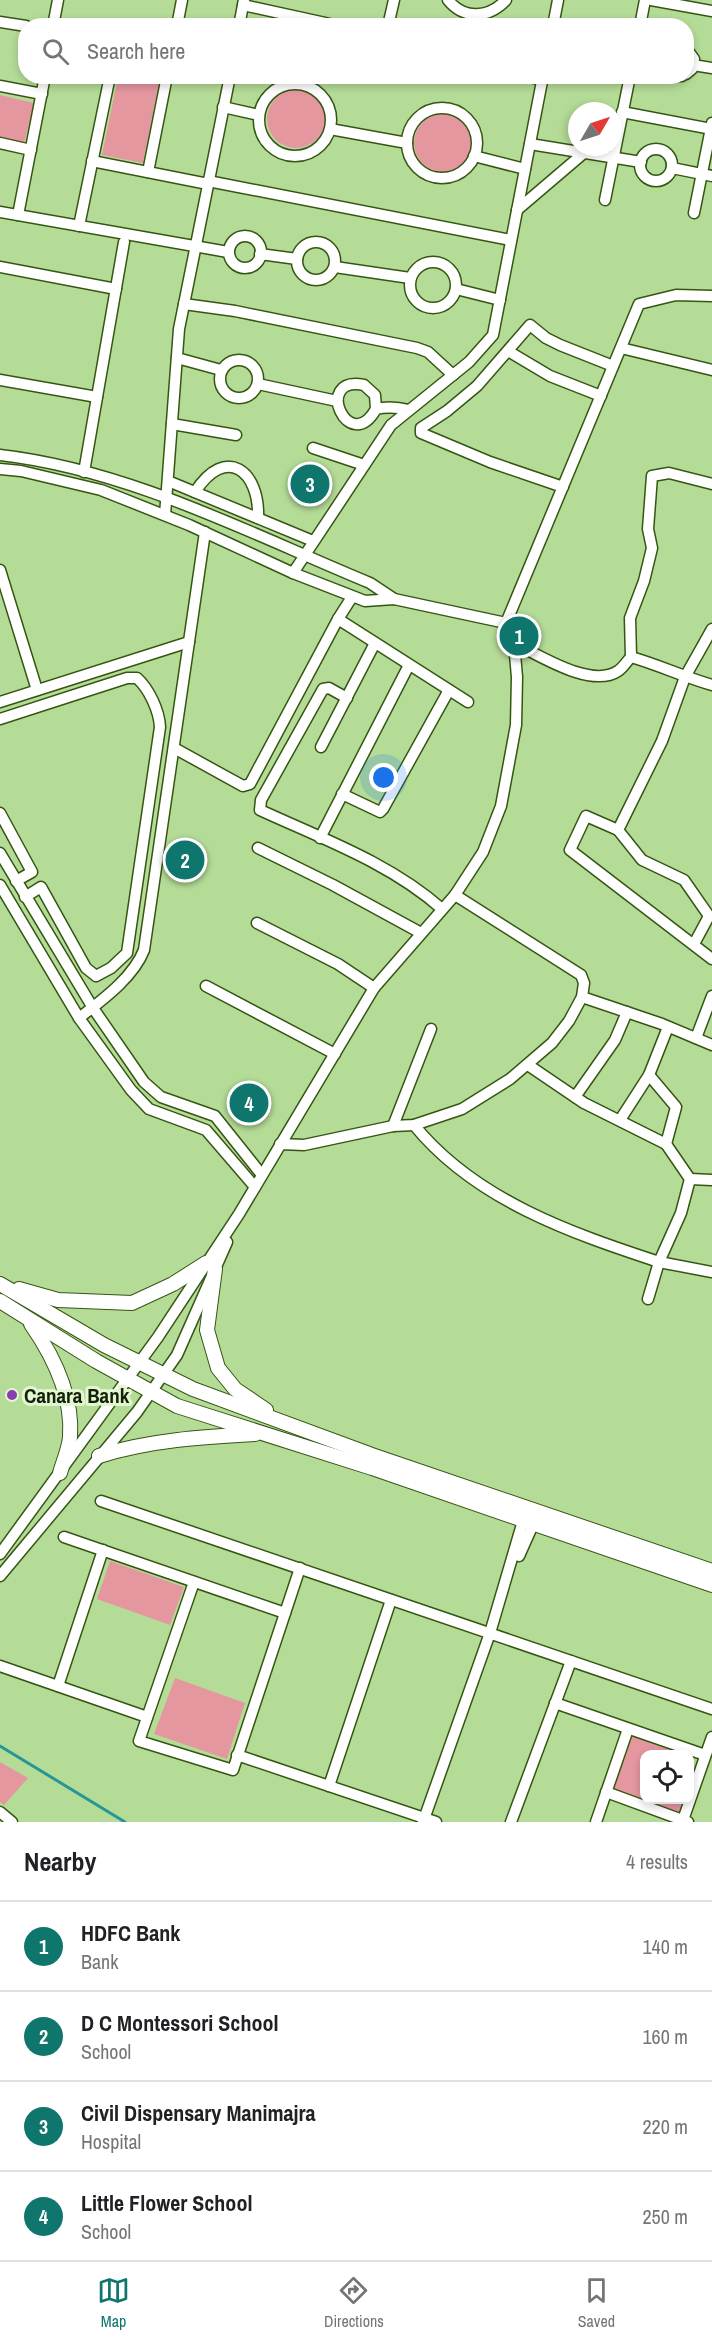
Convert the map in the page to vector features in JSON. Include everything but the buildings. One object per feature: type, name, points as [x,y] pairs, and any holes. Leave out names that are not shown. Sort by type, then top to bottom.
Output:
[{"type":"main road","points":[[0,1284],[58,1300],[132,1303],[211,1266],[207,1330],[218,1368],[236,1389],[282,1422]]},
{"type":"main road","points":[[0,1284],[104,1345],[194,1389],[712,1585]]},
{"type":"main road","points":[[0,1301],[177,1406],[712,1571]]},
{"type":"main road","points":[[28,1318],[50,1351],[69,1405],[70,1439],[60,1473]]},
{"type":"main road","points":[[99,1456],[132,1446],[172,1440],[263,1433]]},
{"type":"street","points":[[55,18],[58,0]]},
{"type":"street","points":[[179,18],[182,0]]},
{"type":"street","points":[[390,18],[394,0]]},
{"type":"street","points":[[448,0],[457,9],[474,15],[491,12],[506,0]]},
{"type":"street","points":[[555,18],[558,0]]},
{"type":"street","points":[[642,18],[645,0]]},
{"type":"street","points":[[651,0],[712,11]]},
{"type":"street","points":[[241,18],[244,2],[307,18]]},
{"type":"street","points":[[0,22],[18,25]]},
{"type":"street","points":[[694,65],[712,68]]},
{"type":"street","points":[[18,215],[44,84]]},
{"type":"street","points":[[79,226],[108,84]]},
{"type":"street","points":[[148,172],[165,84]]},
{"type":"street","points":[[165,515],[179,329],[228,84]]},
{"type":"street","points":[[293,573],[391,424],[469,362],[493,335],[542,84]]},
{"type":"street","points":[[628,84],[622,112],[712,127],[706,175],[694,213]]},
{"type":"street","points":[[287,85],[308,86],[324,99],[330,108],[330,129],[320,146],[312,152],[293,156],[274,149],[262,134],[260,115],[268,96],[287,85]]},
{"type":"street","points":[[0,86],[42,94]]},
{"type":"street","points":[[223,107],[260,115]]},
{"type":"street","points":[[444,108],[461,114],[468,121],[476,138],[474,156],[464,170],[456,175],[439,178],[431,176],[416,166],[408,151],[407,143],[412,125],[418,117],[435,109],[444,108]]},
{"type":"street","points":[[330,129],[407,143]]},
{"type":"street","points":[[0,143],[31,150]]},
{"type":"street","points":[[530,144],[568,150]]},
{"type":"street","points":[[662,150],[670,158],[672,168],[667,177],[653,181],[641,171],[640,162],[646,152],[662,150]]},
{"type":"street","points":[[474,156],[525,169]]},
{"type":"street","points":[[517,210],[580,156]]},
{"type":"street","points":[[605,200],[614,156],[640,162]]},
{"type":"street","points":[[92,161],[511,240]]},
{"type":"street","points":[[672,168],[706,175]]},
{"type":"street","points":[[0,212],[228,252]]},
{"type":"street","points":[[245,235],[257,242],[260,254],[255,264],[244,268],[233,263],[228,252],[233,240],[245,235]]},
{"type":"street","points":[[84,472],[124,242]]},
{"type":"street","points":[[317,242],[330,247],[336,260],[335,267],[331,274],[317,281],[302,274],[297,259],[303,246],[317,242]]},
{"type":"street","points":[[260,254],[297,259]]},
{"type":"street","points":[[438,262],[452,272],[456,289],[448,302],[435,308],[427,308],[414,300],[410,278],[421,265],[438,262]]},
{"type":"street","points":[[0,267],[116,289]]},
{"type":"street","points":[[335,267],[410,278]]},
{"type":"street","points":[[456,289],[500,300]]},
{"type":"street","points":[[0,1576],[137,1412],[177,1355],[211,1266],[280,1144],[374,988],[454,895],[483,852],[501,806],[516,725],[517,677],[514,643],[506,623],[562,487],[639,304],[676,295],[712,296]]},
{"type":"street","points":[[184,304],[236,311],[417,348],[428,352],[453,375]]},
{"type":"street","points":[[562,487],[490,462],[421,434],[424,427],[477,386],[530,325],[546,338],[560,345],[614,366]]},
{"type":"street","points":[[621,348],[712,370]]},
{"type":"street","points":[[508,351],[550,376],[601,396]]},
{"type":"street","points":[[177,358],[221,370]]},
{"type":"street","points":[[243,359],[249,362],[257,372],[258,384],[255,390],[244,398],[231,397],[219,382],[221,370],[230,361],[243,359]]},
{"type":"street","points":[[0,380],[97,397]]},
{"type":"street","points":[[258,384],[338,401]]},
{"type":"street","points":[[376,410],[375,395],[364,385],[350,385],[344,389],[338,401],[338,410],[349,422],[365,422],[376,410],[396,407],[409,410]]},
{"type":"street","points":[[172,424],[236,435]]},
{"type":"street","points":[[314,448],[364,465]]},
{"type":"street","points":[[0,455],[32,459],[110,478],[167,499],[370,583],[394,599]]},
{"type":"street","points":[[195,492],[217,469],[227,466],[236,467],[252,483],[257,500],[258,518]]},
{"type":"street","points":[[0,469],[21,471],[100,490],[165,515],[293,573],[365,601],[394,599],[506,623]]},
{"type":"street","points":[[514,643],[573,672],[602,677],[618,671],[631,657],[630,618],[644,581],[652,548],[648,529],[652,476],[669,473],[712,484]]},
{"type":"street","points":[[168,481],[313,541]]},
{"type":"street","points":[[79,1018],[93,1008],[130,972],[144,950],[205,532]]},
{"type":"street","points":[[0,570],[37,690]]},
{"type":"street","points":[[174,748],[243,786],[250,784],[352,597]]},
{"type":"street","points":[[338,619],[468,702]]},
{"type":"street","points":[[618,831],[662,741],[685,677],[712,629]]},
{"type":"street","points":[[0,702],[189,642]]},
{"type":"street","points":[[321,747],[375,643]]},
{"type":"street","points":[[631,657],[658,664],[685,677],[712,685]]},
{"type":"street","points":[[320,838],[409,665]]},
{"type":"street","points":[[0,719],[127,678],[137,678],[142,682],[159,716],[157,750],[130,947],[127,953],[100,976],[91,973],[0,813]]},
{"type":"street","points":[[346,698],[329,688],[323,689],[260,806],[260,810],[386,868],[418,888],[442,909]]},
{"type":"street","points":[[342,794],[380,812],[384,809],[449,690]]},
{"type":"street","points":[[694,944],[711,916],[684,880],[642,860],[618,831],[586,816],[570,850],[712,959]]},
{"type":"street","points":[[258,848],[333,885],[421,933]]},
{"type":"street","points":[[0,853],[93,1008],[144,1082],[161,1097],[215,1116],[262,1175]]},
{"type":"street","points":[[16,881],[32,872]]},
{"type":"street","points":[[0,885],[79,1018],[131,1090],[149,1109],[206,1130],[255,1187]]},
{"type":"street","points":[[25,897],[41,887]]},
{"type":"street","points":[[280,1144],[303,1145],[393,1126],[414,1125],[462,1108],[528,1065],[552,1043],[569,1021],[582,997],[584,983],[580,975],[454,895]]},
{"type":"street","points":[[257,923],[338,964],[374,988]]},
{"type":"street","points":[[206,986],[335,1054]]},
{"type":"street","points":[[696,1038],[712,995]]},
{"type":"street","points":[[582,997],[712,1045]]},
{"type":"street","points":[[574,1097],[615,1040],[627,1012]]},
{"type":"street","points":[[620,1120],[649,1075],[668,1027]]},
{"type":"street","points":[[393,1126],[431,1029]]},
{"type":"street","points":[[528,1065],[574,1097],[666,1144],[690,1179],[681,1213],[659,1262],[648,1299]]},
{"type":"street","points":[[649,1075],[676,1107],[666,1144]]},
{"type":"street","points":[[414,1125],[441,1156],[523,1209],[590,1240],[659,1262],[712,1272]]},
{"type":"street","points":[[690,1179],[712,1180]]},
{"type":"street","points":[[0,1554],[211,1266]]},
{"type":"street","points":[[102,1502],[712,1709]]},
{"type":"street","points":[[424,1820],[530,1516]]},
{"type":"street","points":[[64,1537],[285,1613]]},
{"type":"street","points":[[58,1686],[103,1550]]},
{"type":"street","points":[[194,1581],[139,1741],[233,1770],[300,1568]]},
{"type":"street","points":[[329,1786],[392,1599]]},
{"type":"street","points":[[511,1822],[571,1660]]},
{"type":"street","points":[[0,1666],[147,1717]]},
{"type":"street","points":[[555,1703],[705,1755]]},
{"type":"street","points":[[596,1822],[628,1729]]},
{"type":"street","points":[[606,1792],[686,1821],[712,1737]]},
{"type":"street","points":[[237,1755],[424,1820],[436,1822]]},
{"type":"street","points":[[0,1812],[12,1822]]},
{"type":"shaded area","points":[[117,84],[159,84],[143,163],[102,155]]},
{"type":"shaded area","points":[[296,90],[307,92],[320,103],[325,119],[323,130],[312,143],[296,148],[285,146],[272,135],[267,119],[269,108],[280,95]]},
{"type":"shaded area","points":[[0,95],[34,103],[24,144],[0,138]]},
{"type":"shaded area","points":[[443,114],[454,116],[467,127],[472,143],[470,154],[459,167],[443,172],[432,170],[419,159],[414,143],[416,132],[427,119]]},
{"type":"shaded area","points":[[110,1561],[184,1587],[170,1625],[97,1599]]},
{"type":"shaded area","points":[[175,1678],[245,1703],[227,1759],[154,1734]]},
{"type":"shaded area","points":[[631,1736],[670,1750],[640,1750],[640,1800],[612,1790]]},
{"type":"shaded area","points":[[0,1762],[28,1778],[4,1805],[0,1802]]},
{"type":"shaded area","points":[[652,1804],[684,1804],[680,1814]]},
{"type":"waterway","points":[[0,1746],[125,1822]]},
{"type":"place","name":"Civil Dispensary Manimajra","points":[[310,484]]},
{"type":"place","name":"HDFC Bank","points":[[519,636]]},
{"type":"place","name":"D C Montessori School","points":[[185,860]]},
{"type":"place","name":"Little Flower School","points":[[249,1103]]},
{"type":"place","name":"Canara Bank","points":[[12,1395]]}]
